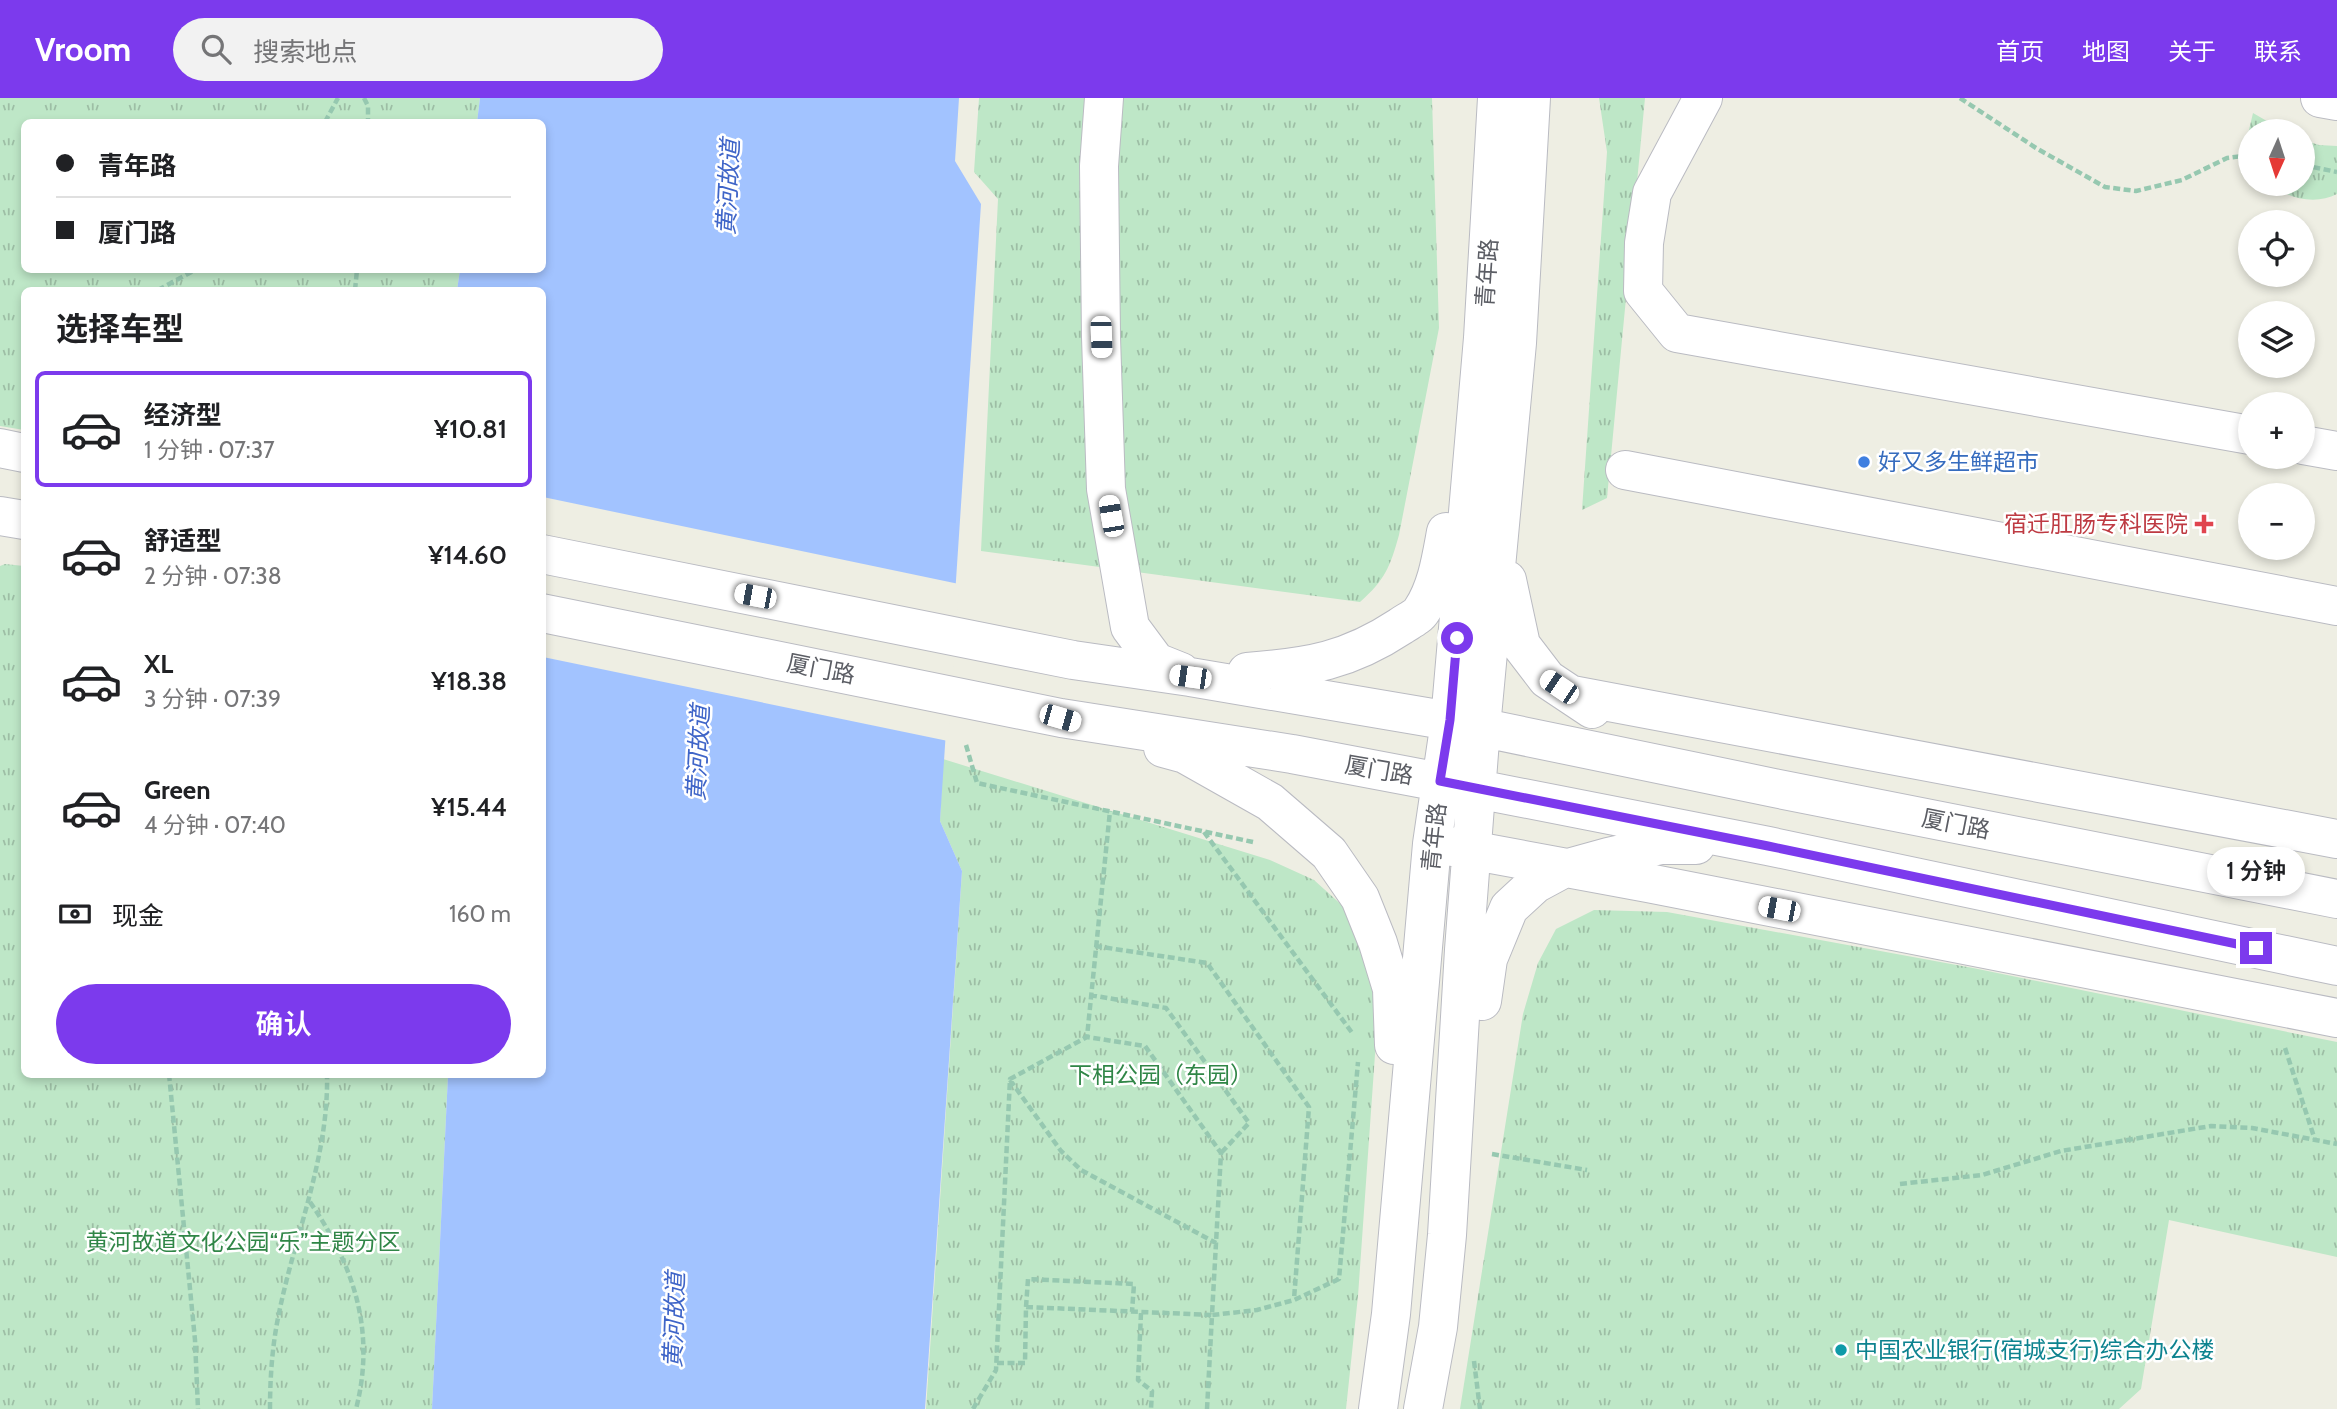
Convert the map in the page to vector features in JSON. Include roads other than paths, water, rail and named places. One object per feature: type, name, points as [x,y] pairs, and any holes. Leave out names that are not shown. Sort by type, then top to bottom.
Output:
[{"type":"street","points":[[1104,98],[1099,166],[1106,489],[1130,626],[1156,662],[1190,677],[1291,669],[1346,656],[1385,637],[1421,612],[1439,572],[1500,340]]},
{"type":"street","name":"青年路","points":[[1497,98],[1500,340]]},
{"type":"street","name":"青年路","points":[[1423,1409],[1438,1327],[1447,1235],[1477,789],[1466,724],[1500,340],[1531,98]]},
{"type":"street","points":[[1703,98],[1652,193],[1644,243],[1643,291],[1678,333],[2238,433]]},
{"type":"street","points":[[2320,98],[2337,101]]},
{"type":"street","points":[[1500,340],[1503,526],[1508,592],[1521,645],[1547,679],[1592,709],[1774,788]]},
{"type":"street","points":[[2315,447],[2337,451]]},
{"type":"street","points":[[0,448],[21,452]]},
{"type":"street","points":[[1625,470],[2337,606]]},
{"type":"street","points":[[0,516],[21,520]]},
{"type":"street","name":"厦门路","points":[[546,555],[1073,660],[1466,724],[2337,899]]},
{"type":"street","name":"厦门路","points":[[546,613],[1060,718],[1292,754],[1440,781],[1768,846],[2337,965]]},
{"type":"street","points":[[1572,695],[2337,839]]},
{"type":"street","points":[[1060,718],[1185,754],[1270,802],[1329,853],[1360,898],[1392,989],[1401,1212]]},
{"type":"street","name":"青年路","points":[[1378,1409],[1391,1314],[1432,844],[1440,781],[1466,724]]},
{"type":"street","points":[[1432,844],[1569,868],[2337,1018]]},
{"type":"street","points":[[1447,1235],[1488,959],[1509,908],[1535,884],[1569,868],[1661,845],[1768,846]]},
{"type":"water","name":"黄河故道","points":[[480,98],[959,98],[955,161],[981,204],[940,821],[962,871],[925,1409],[432,1409],[448,1078],[546,1078],[546,287],[457,287],[460,273],[546,273],[546,119],[477,119]]},
{"type":"place","name":"好又多生鲜超市","points":[[1864,462]]},
{"type":"place","name":"宿迁肛肠专科医院","points":[[2204,524]]},
{"type":"place","name":"中国农业银行(宿城支行)综合办公楼","points":[[1841,1350]]},
{"type":"park label","name":"下相公园（东园）","points":[[1161,1075]]},
{"type":"park label","name":"黄河故道文化公园“乐”主题分区","points":[[243,1242]]}]
